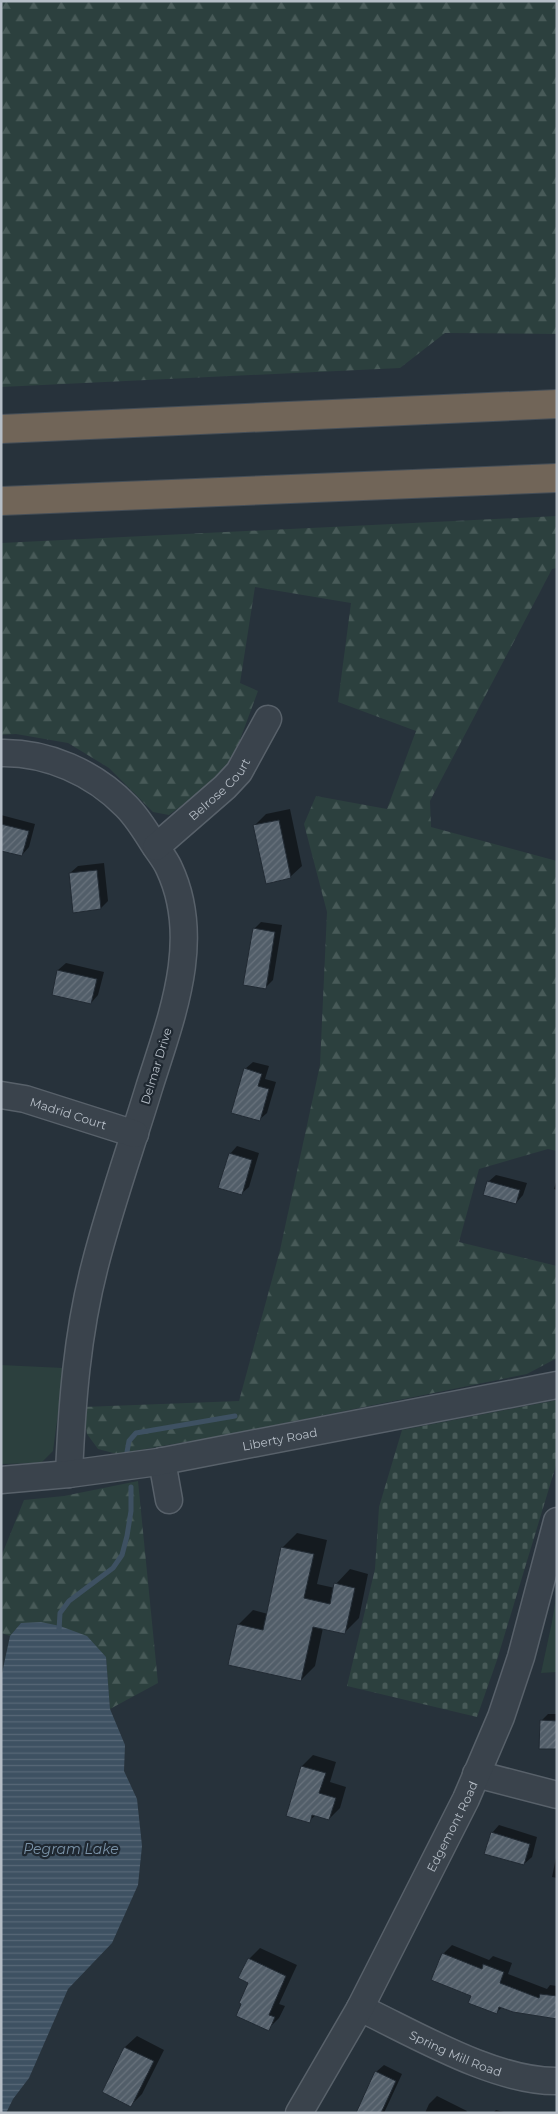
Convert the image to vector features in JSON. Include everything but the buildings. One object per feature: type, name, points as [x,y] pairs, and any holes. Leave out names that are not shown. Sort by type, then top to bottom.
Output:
[{"type":"highway","points":[[1,429],[557,404]]},
{"type":"highway","points":[[1,501],[557,478]]},
{"type":"street","name":"Belrose Court","points":[[156,847],[225,787],[239,772],[268,719]]},
{"type":"street","name":"Delmar Drive","points":[[1,752],[11,752],[55,761],[97,782],[120,800],[136,816],[168,867],[177,890],[184,924],[184,959],[175,1005],[95,1264],[84,1312],[73,1394],[69,1474]]},
{"type":"street","name":"Madrid Court","points":[[1,1095],[25,1099],[135,1134]]},
{"type":"street","name":"Liberty Road","points":[[1,1480],[69,1474],[162,1461],[557,1385]]},
{"type":"street","points":[[162,1461],[170,1500]]},
{"type":"street","name":"Edgemont Road","points":[[299,2113],[360,2008],[476,1774],[501,1717],[521,1657],[557,1521]]},
{"type":"street","points":[[476,1774],[557,1795]]},
{"type":"street","name":"Spring Mill Road","points":[[360,2008],[484,2067],[536,2079],[557,2081]]},
{"type":"green space","points":[[1,1],[557,1],[557,334],[445,333],[400,368],[1,387]]},
{"type":"green space","points":[[557,516],[557,568],[552,569],[430,801],[431,827],[557,861],[557,1151],[548,1149],[479,1169],[459,1242],[557,1266],[557,1358],[527,1374],[230,1434],[117,1454],[98,1449],[87,1434],[83,1407],[239,1401],[280,1250],[320,1065],[327,912],[304,824],[316,796],[387,809],[416,731],[338,702],[351,603],[255,587],[240,683],[258,691],[231,764],[210,784],[169,815],[153,812],[109,768],[68,743],[16,734],[1,735],[1,543]]},
{"type":"green space","points":[[1,1365],[64,1368],[53,1451],[41,1463],[1,1464]]},
{"type":"green space","points":[[557,1400],[557,1462],[497,1660],[477,1717],[347,1686],[375,1569],[379,1507],[402,1430]]},
{"type":"green space","points":[[138,1481],[158,1683],[110,1709],[106,1657],[21,1623],[10,1636],[1,1633],[1,1557],[24,1500],[64,1496]]},
{"type":"green space","points":[[557,1591],[557,1672],[541,1673],[552,1622]]},
{"type":"water","name":"Pegram Lake","points":[[41,1622],[60,1626],[87,1636],[106,1657],[110,1709],[125,1745],[124,1771],[137,1799],[142,1846],[138,1885],[112,1943],[68,1989],[29,2078],[13,2099],[6,2113],[1,2113],[1,1678],[10,1636],[21,1623]]},
{"type":"waterway","points":[[127,1452],[129,1441],[136,1433],[235,1416]]},
{"type":"waterway","points":[[59,1630],[60,1613],[69,1601],[113,1568],[122,1555],[131,1511],[131,1487]]}]
